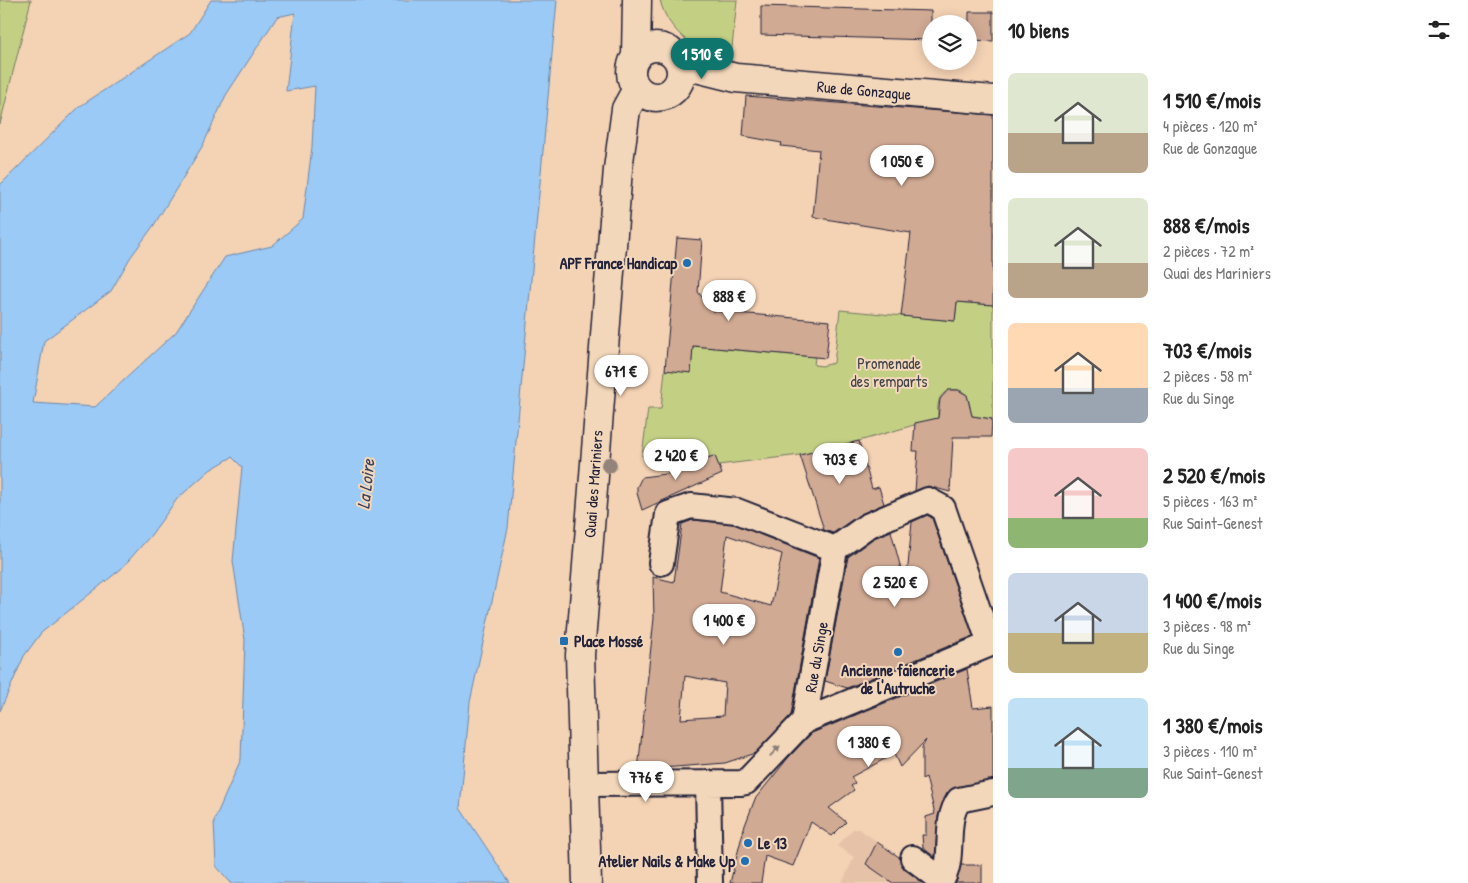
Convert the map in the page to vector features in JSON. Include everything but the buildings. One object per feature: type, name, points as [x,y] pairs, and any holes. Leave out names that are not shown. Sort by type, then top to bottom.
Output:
[{"type":"main road","points":[[637,10],[644,51]]},
{"type":"main road","points":[[658,47],[672,52],[679,74],[667,95],[651,97],[637,89],[631,75],[631,68],[644,51],[658,47]]},
{"type":"main road","name":"Rue de Gonzague","points":[[679,74],[993,100]]},
{"type":"main road","name":"Quai des Mariniers","points":[[587,883],[580,655],[618,169],[626,109],[637,89]]},
{"type":"street","points":[[584,784],[746,782],[804,721],[991,643],[943,508],[928,500],[867,526],[835,549],[737,511],[691,506],[668,514],[661,563]]},
{"type":"street","name":"Rue du Singe","points":[[804,721],[835,549]]},
{"type":"street","points":[[708,783],[710,883]]},
{"type":"street","points":[[913,858],[935,875],[940,883],[947,874],[952,811],[959,800],[993,793]]},
{"type":"shaded area","points":[[853,829],[859,829],[922,873],[931,883],[842,883],[854,857],[837,846]]},
{"type":"green space","points":[[0,0],[31,0],[0,124]]},
{"type":"green space","points":[[660,0],[737,0],[730,66],[708,55],[687,41],[670,23]]},
{"type":"green space","name":"Promenade des remparts","points":[[957,302],[993,305],[993,419],[972,416],[967,396],[961,391],[949,390],[940,398],[938,418],[859,441],[800,455],[718,465],[714,456],[678,461],[642,456],[648,409],[661,409],[665,370],[691,372],[693,346],[815,357],[814,365],[822,366],[834,363],[840,310],[955,321]]},
{"type":"water","name":"La Loire","points":[[211,0],[557,0],[508,528],[470,702],[460,808],[510,883],[231,883],[216,866],[214,821],[241,759],[245,640],[233,561],[242,467],[232,457],[210,470],[177,499],[151,535],[121,569],[41,633],[24,656],[0,711],[0,185],[79,107],[190,33]],"holes":[[[295,13],[286,91],[315,86],[312,147],[303,219],[272,246],[225,257],[176,332],[95,407],[33,403],[44,341],[111,291],[130,258],[154,225],[203,145],[226,95],[277,17]]]},
{"type":"place","name":"APF France Handicap","points":[[687,263]]},
{"type":"place","name":"Place Mossé","points":[[564,641]]},
{"type":"place","name":"Ancienne faiencerie de l'Autruche","points":[[898,652]]},
{"type":"place","name":"Le 13","points":[[748,843]]},
{"type":"place","name":"Atelier Nails & Make Up","points":[[745,861]]}]
